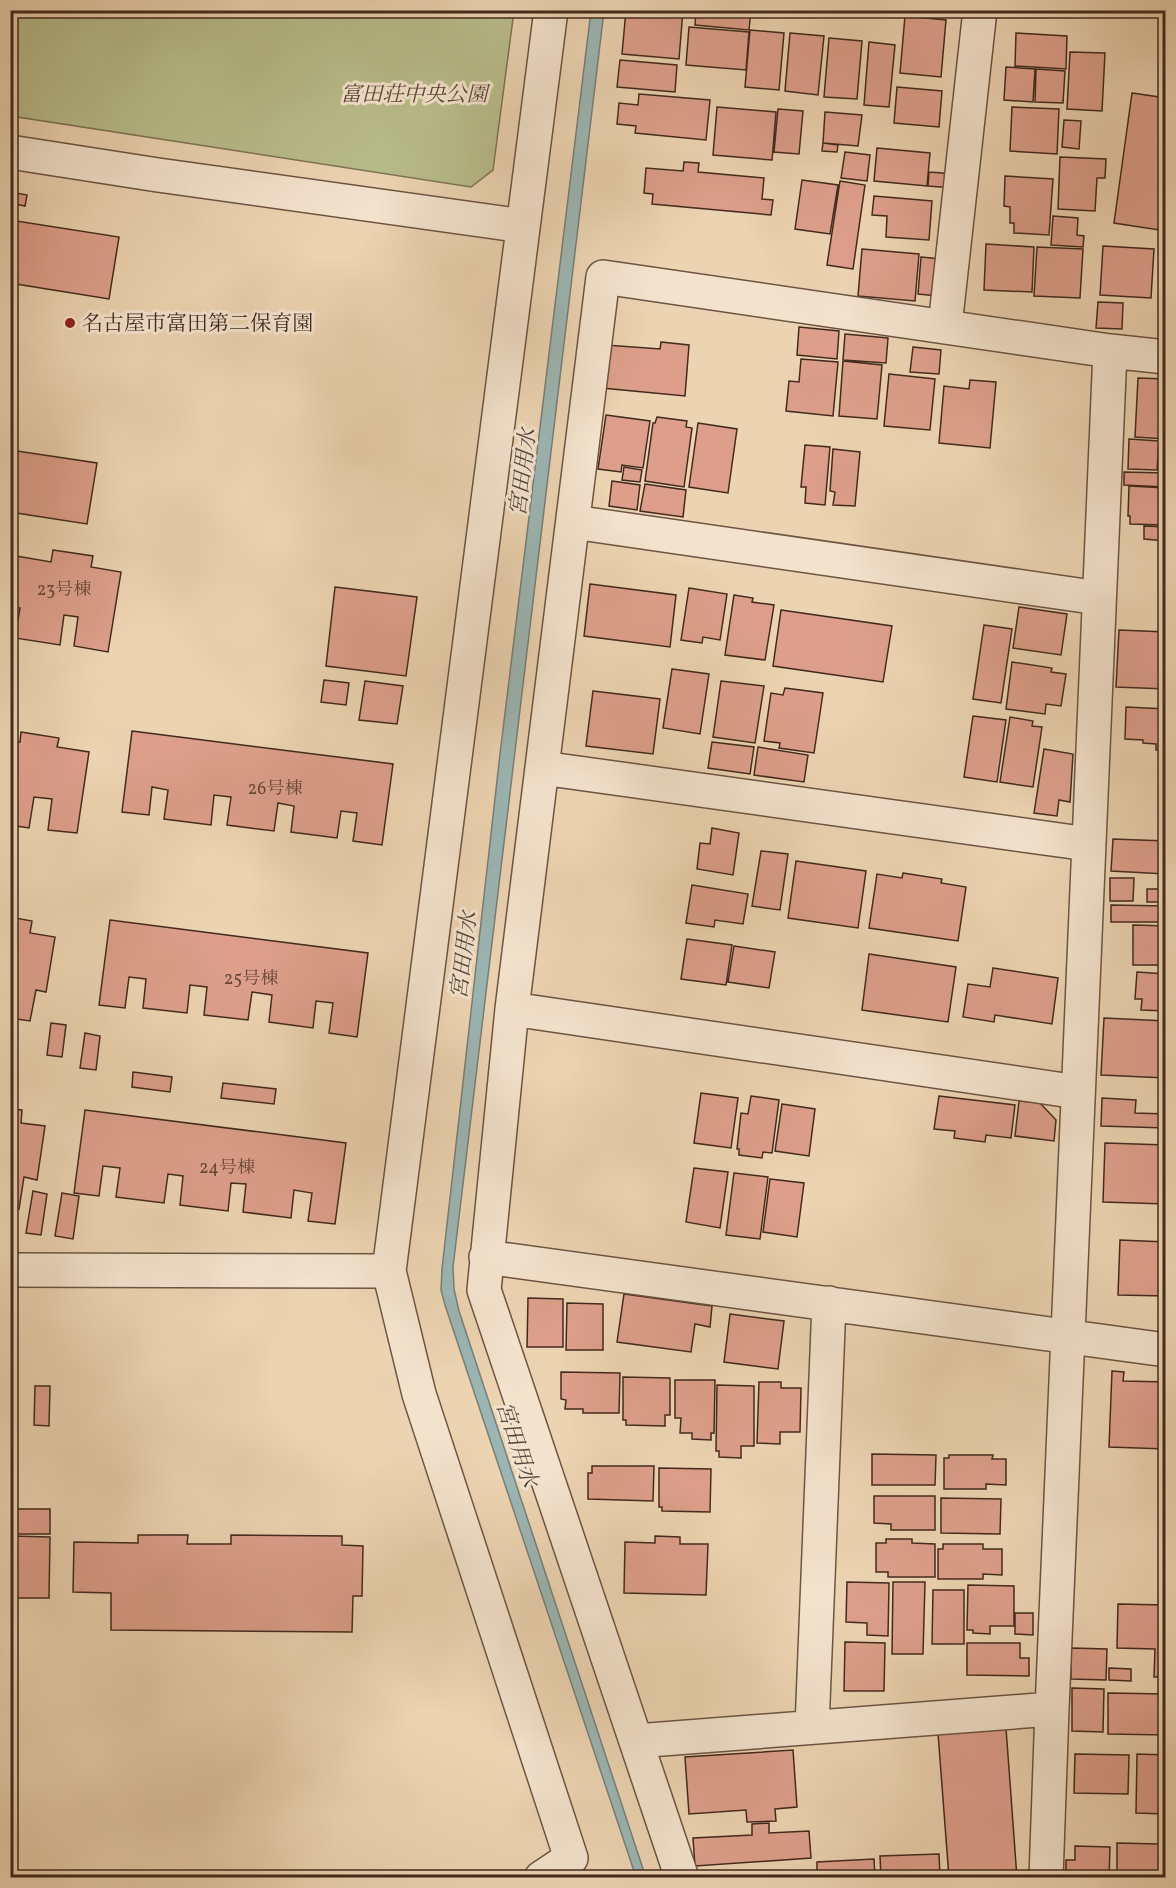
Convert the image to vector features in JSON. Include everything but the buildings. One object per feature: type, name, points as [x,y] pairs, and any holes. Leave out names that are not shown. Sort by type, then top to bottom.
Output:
[{"type":"street","points":[[542,1878],[571,1858],[419,1394],[389,1271],[551,10]]},
{"type":"street","points":[[945,326],[980,10]]},
{"type":"street","points":[[10,152],[523,226]]},
{"type":"street","points":[[682,1878],[484,1290],[512,1009],[603,277],[1110,351],[1166,357]]},
{"type":"street","points":[[1046,1878],[1110,351]]},
{"type":"street","points":[[573,522],[1099,598]]},
{"type":"street","points":[[542,768],[1088,844]]},
{"type":"street","points":[[512,1009],[1078,1092]]},
{"type":"street","points":[[486,1257],[1166,1350]]},
{"type":"street","points":[[10,1270],[389,1271]]},
{"type":"street","points":[[812,1727],[829,1303]]},
{"type":"street","points":[[636,1741],[1052,1709]]},
{"type":"green space","name":"富田荘中央公園","points":[[10,11],[514,11],[493,170],[471,187],[11,116]]},
{"type":"water","points":[[591,11],[604,11],[453,1267],[454,1289],[459,1311],[646,1878],[636,1877],[441,1290],[500,754]]},
{"type":"place","name":"名古屋市富田第二保育園","points":[[70,323]]},
{"type":"water label","name":"宮田用水","points":[[522,472]]},
{"type":"water label","name":"宮田用水","points":[[463,955]]},
{"type":"water label","name":"宮田用水","points":[[518,1444]]}]
